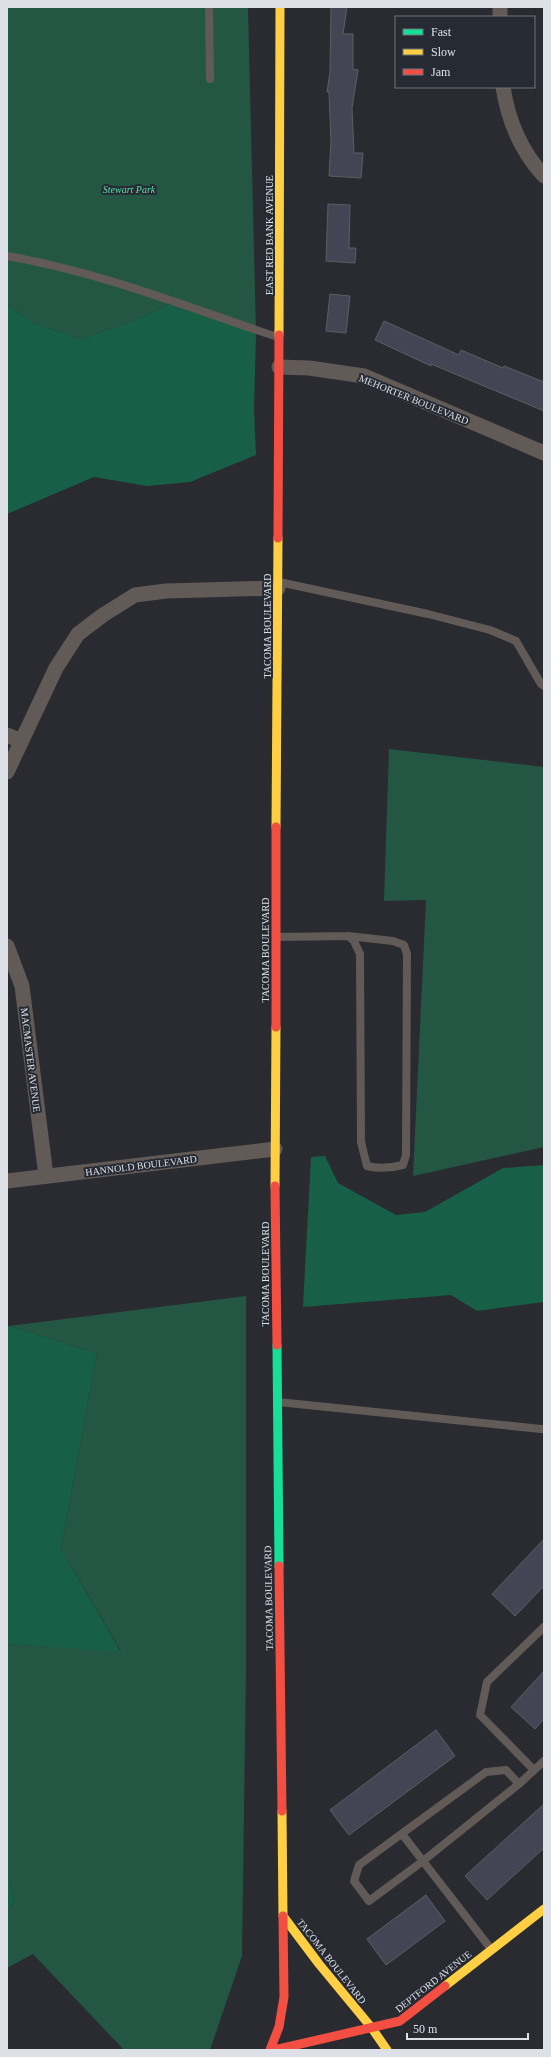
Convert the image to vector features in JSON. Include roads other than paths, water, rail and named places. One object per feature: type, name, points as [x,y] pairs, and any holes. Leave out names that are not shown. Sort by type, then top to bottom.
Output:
[{"type":"street","name":"EAST RED BANK AVENUE","points":[[279,462],[280,7]]},
{"type":"street","points":[[503,88],[505,101],[515,130],[524,149],[544,176]]},
{"type":"street","name":"MEHORTER BOULEVARD","points":[[279,367],[309,368],[364,376],[544,454]]},
{"type":"street","name":"TACOMA BOULEVARD","points":[[279,462],[275,1149],[283,1916],[318,1964],[387,2050]]},
{"type":"street","points":[[7,772],[56,668],[78,634],[104,614],[135,595],[166,591],[278,584]]},
{"type":"street","points":[[7,735],[21,741]]},
{"type":"street","name":"MACMASTER AVENUE","points":[[7,946],[22,986],[46,1176]]},
{"type":"street","name":"HANNOLD BOULEVARD","points":[[7,1181],[275,1149]]},
{"type":"street","name":"DEPTFORD AVENUE","points":[[274,2050],[400,2021],[544,1909]]},
{"type":"street","points":[[270,2050],[280,2024],[285,1966],[283,1916]]},
{"type":"lane","points":[[209,7],[210,79]]},
{"type":"lane","points":[[7,256],[48,263],[96,276],[280,338]]},
{"type":"lane","points":[[278,584],[428,614],[490,630],[516,641],[541,684],[544,686]]},
{"type":"lane","points":[[276,937],[348,936],[393,941],[404,945],[407,954],[406,1155],[402,1165],[392,1168],[367,1166],[361,1142],[360,954],[354,941],[348,936]]},
{"type":"lane","points":[[277,1401],[541,1430]]},
{"type":"lane","points":[[534,1770],[480,1715],[487,1682],[544,1627]]},
{"type":"lane","points":[[519,1784],[506,1770],[486,1772],[359,1865],[354,1881],[369,1901],[423,1861],[519,1784],[544,1761]]},
{"type":"lane","points":[[402,1834],[492,1950]]},
{"type":"park label","name":"Stewart Park","points":[[129,189]]}]
